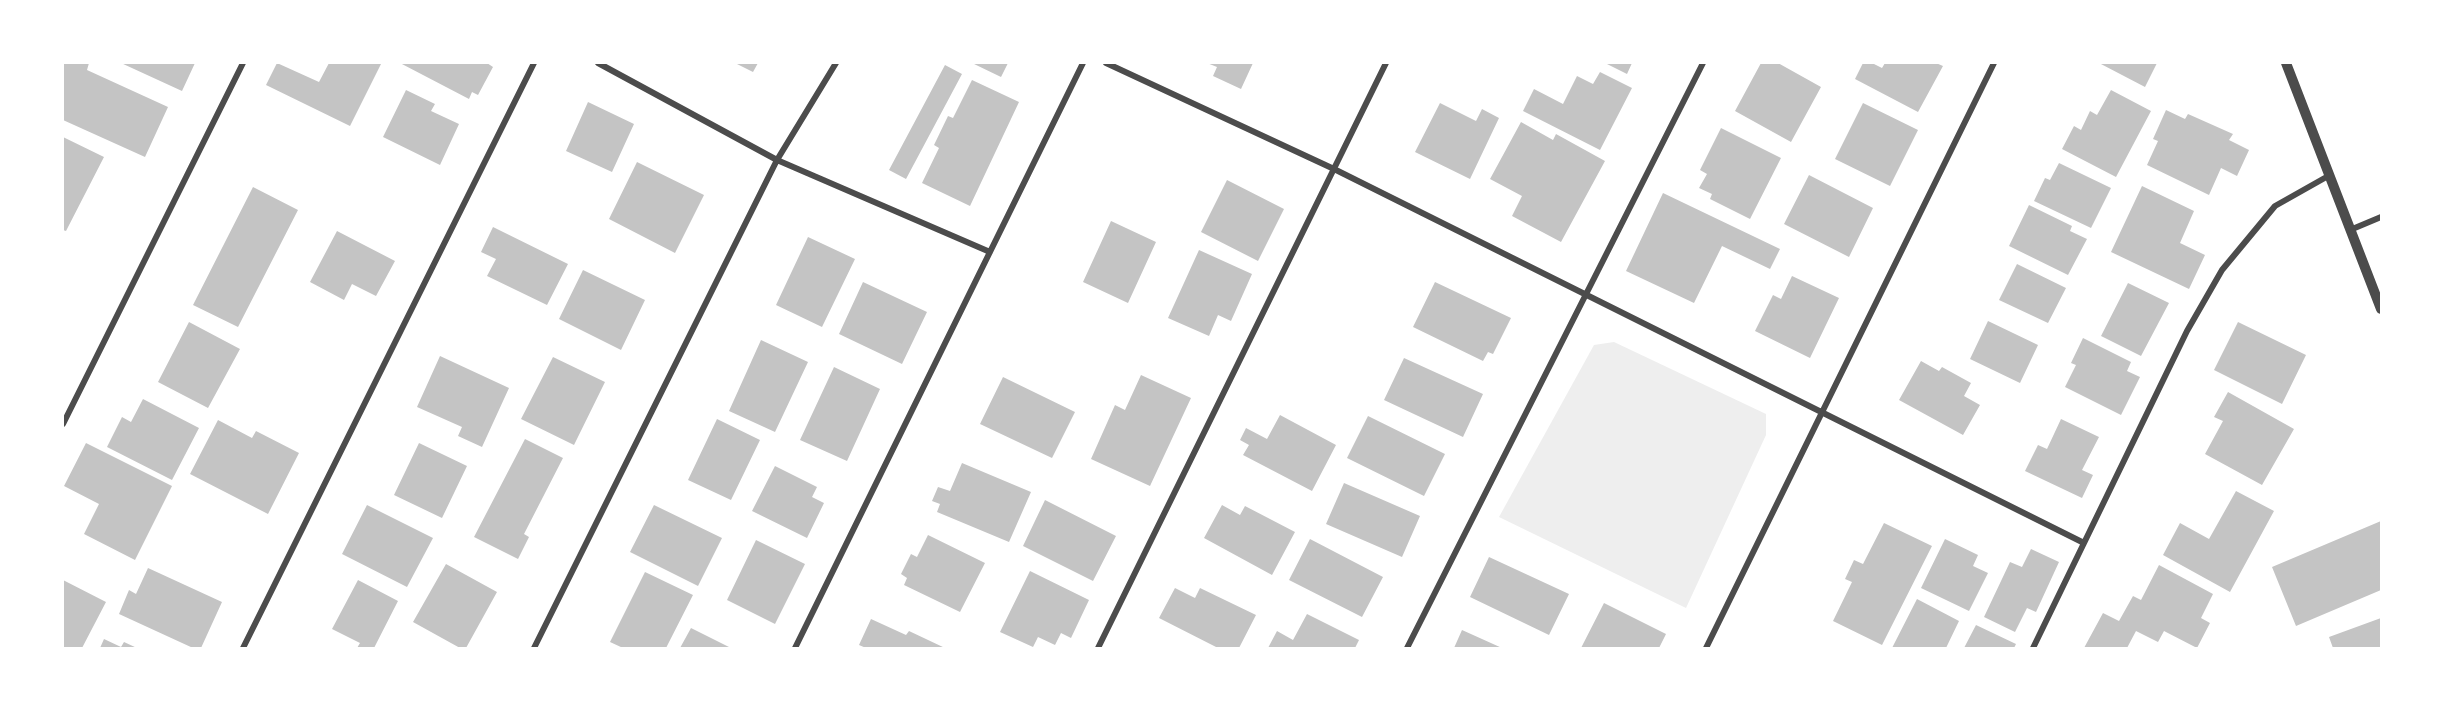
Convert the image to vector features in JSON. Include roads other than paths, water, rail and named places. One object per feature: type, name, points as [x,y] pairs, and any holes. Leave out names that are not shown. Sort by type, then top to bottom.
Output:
[{"type":"street","points":[[63,424],[243,63]]},
{"type":"street","points":[[243,648],[534,63]]},
{"type":"street","points":[[598,63],[777,160],[990,252]]},
{"type":"street","points":[[534,648],[777,160],[836,63]]},
{"type":"street","points":[[795,648],[1083,63]]},
{"type":"street","points":[[1106,63],[1334,169],[2084,543]]},
{"type":"street","points":[[1098,648],[1386,63]]},
{"type":"street","points":[[1407,648],[1703,63]]},
{"type":"street","points":[[1706,648],[1994,63]]},
{"type":"street","points":[[2286,63],[2381,309]]},
{"type":"street","points":[[2032,648],[2187,331],[2222,270],[2275,206],[2330,175]]},
{"type":"street","points":[[2350,230],[2381,217]]}]
